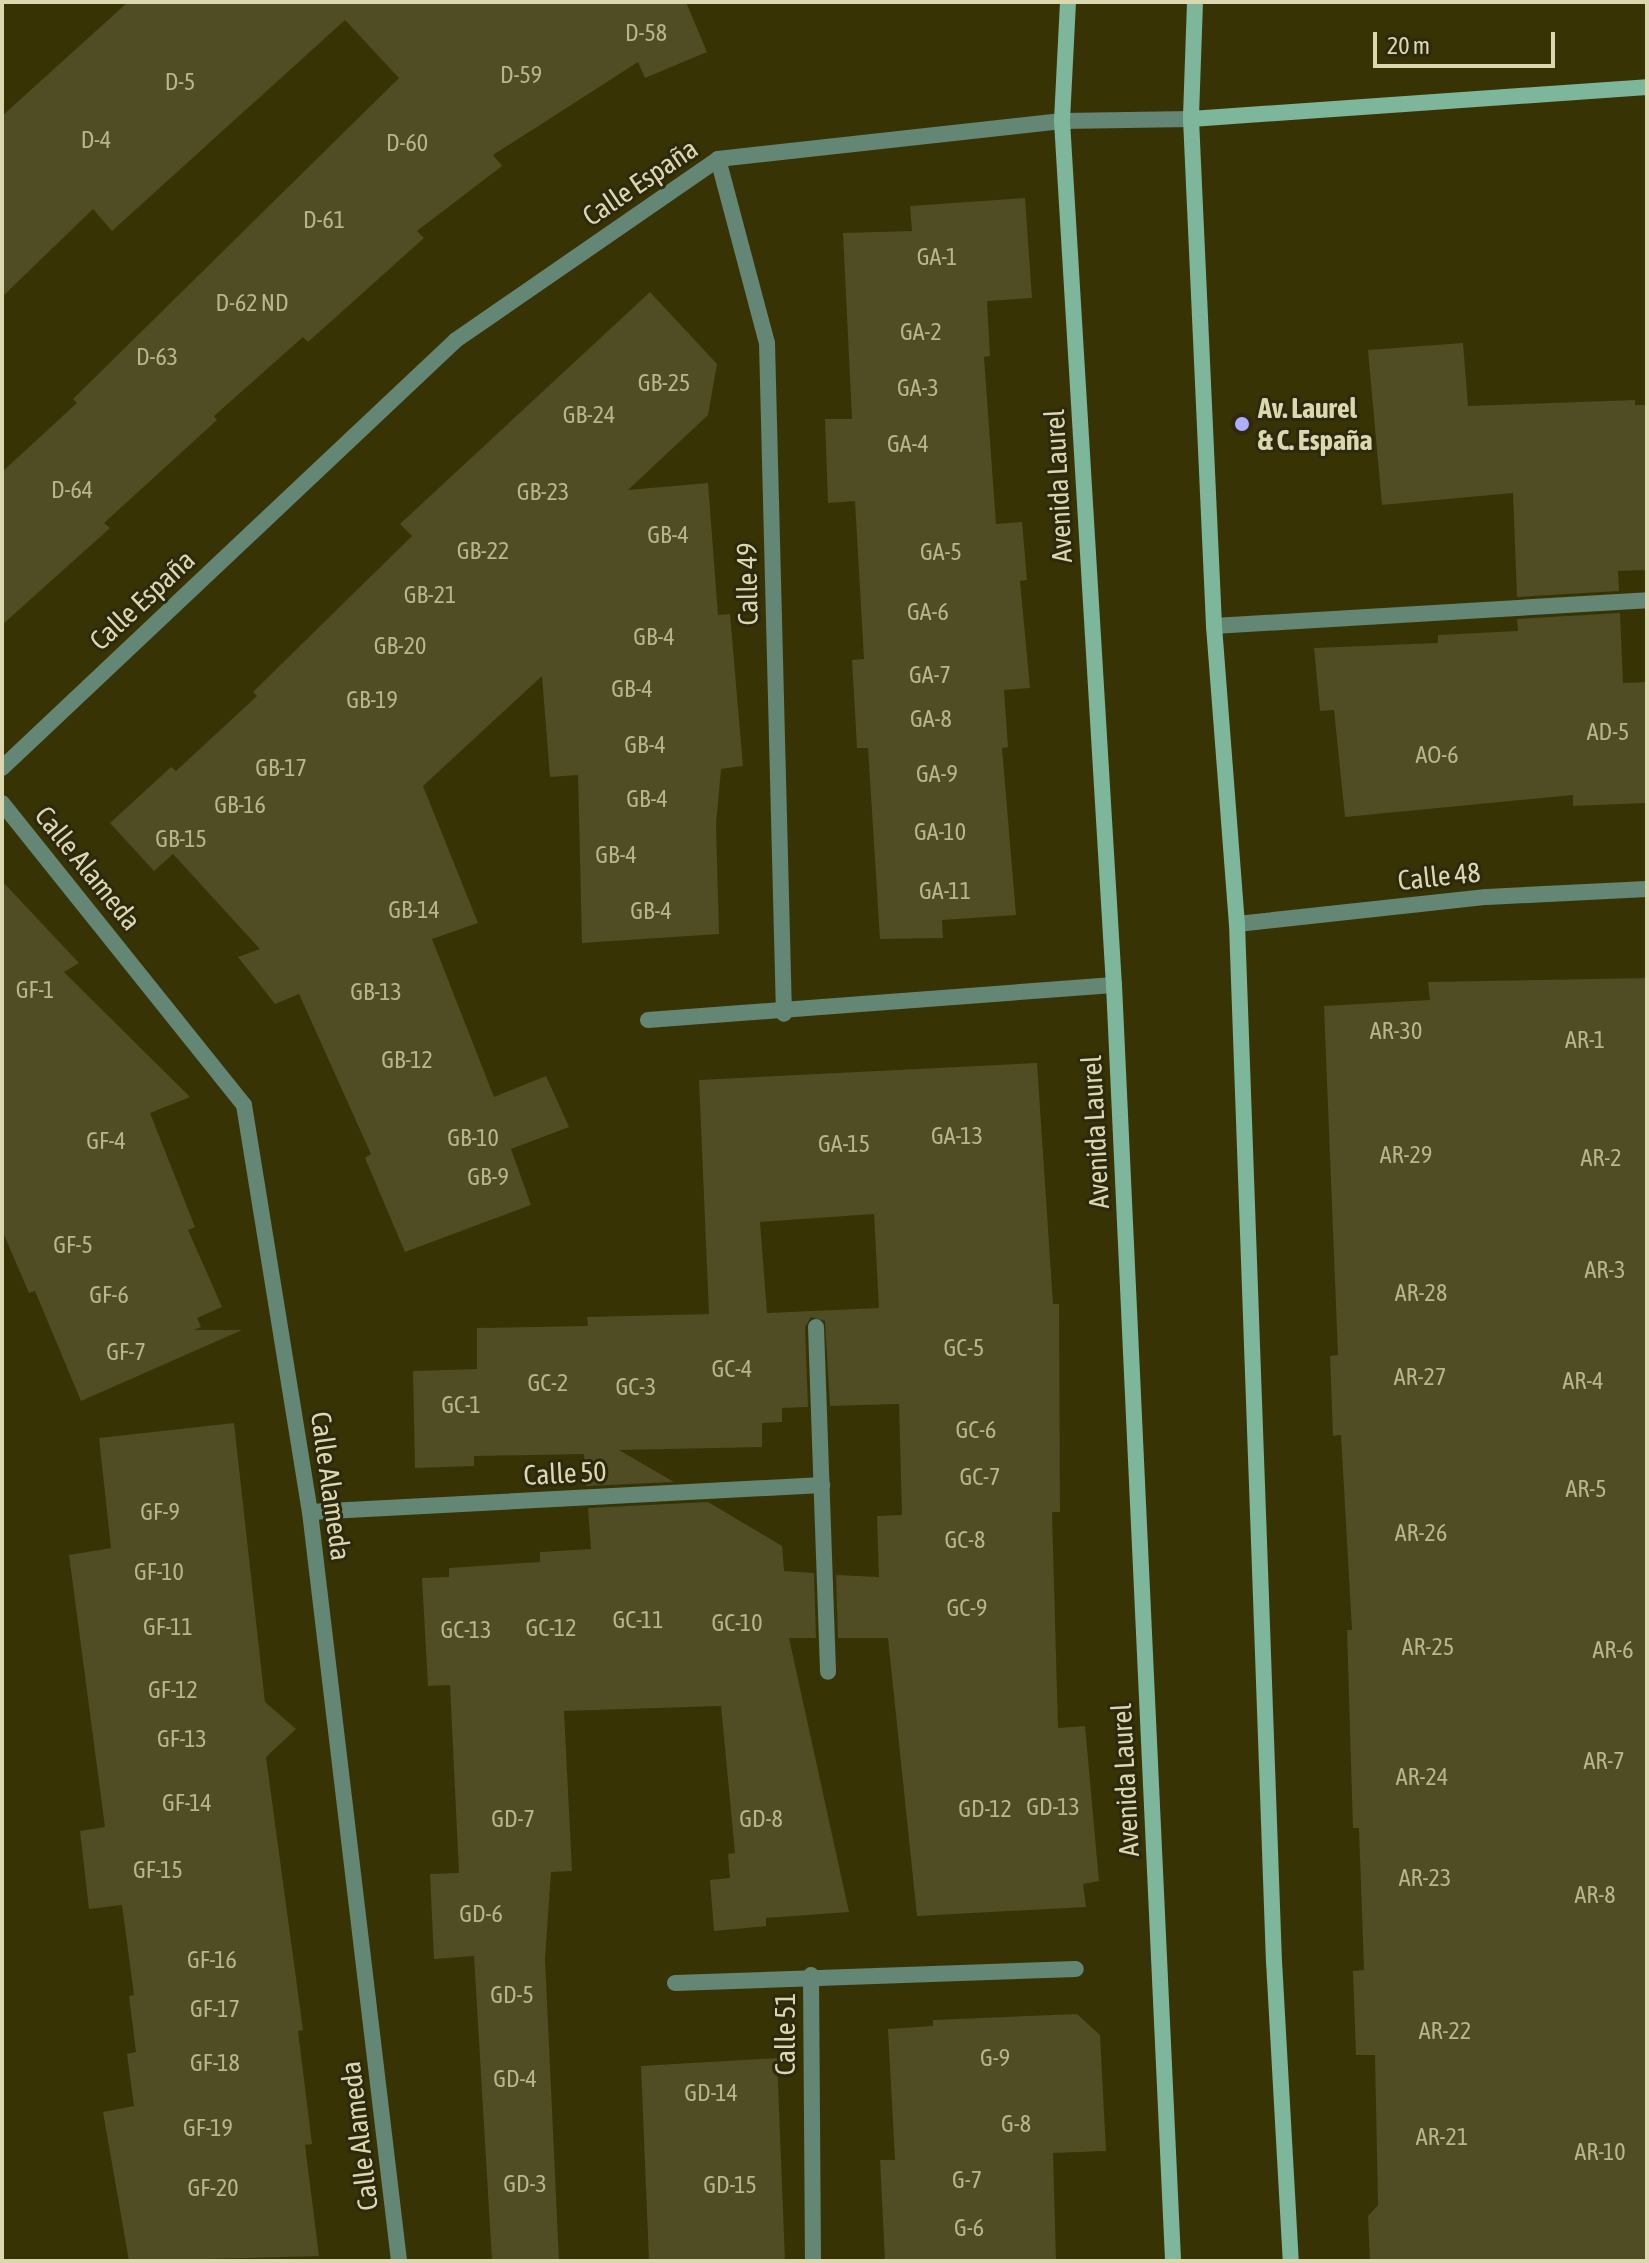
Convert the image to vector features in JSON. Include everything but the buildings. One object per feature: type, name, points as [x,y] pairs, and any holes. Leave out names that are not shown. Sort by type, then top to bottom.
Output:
[{"type":"street","name":"Avenida Laurel","points":[[1068,2],[1062,121],[1114,985],[1173,2261]]},
{"type":"street","points":[[1195,2],[1191,119],[1214,626],[1237,924],[1274,1961],[1291,2261]]},
{"type":"street","name":"Calle España","points":[[2,768],[456,340],[718,159],[1062,121],[1191,119],[1647,87]]},
{"type":"street","name":"Calle 49","points":[[718,159],[767,343],[784,1014]]},
{"type":"street","points":[[1214,626],[1647,600]]},
{"type":"street","name":"Calle Alameda","points":[[2,803],[244,1105],[310,1512],[399,2261]]},
{"type":"street","name":"Calle 48","points":[[1237,924],[1487,897],[1647,889]]},
{"type":"street","points":[[648,1020],[784,1014],[1114,985]]},
{"type":"street","points":[[816,1327],[828,1672]]},
{"type":"street","name":"Calle 50","points":[[310,1512],[822,1485]]},
{"type":"street","name":"Calle 51","points":[[813,2261],[811,1975],[1076,1969]]},
{"type":"street","points":[[675,1983],[811,1975]]},
{"type":"place","name":"Av. Laurel & C. España","points":[[1242,424]]}]
